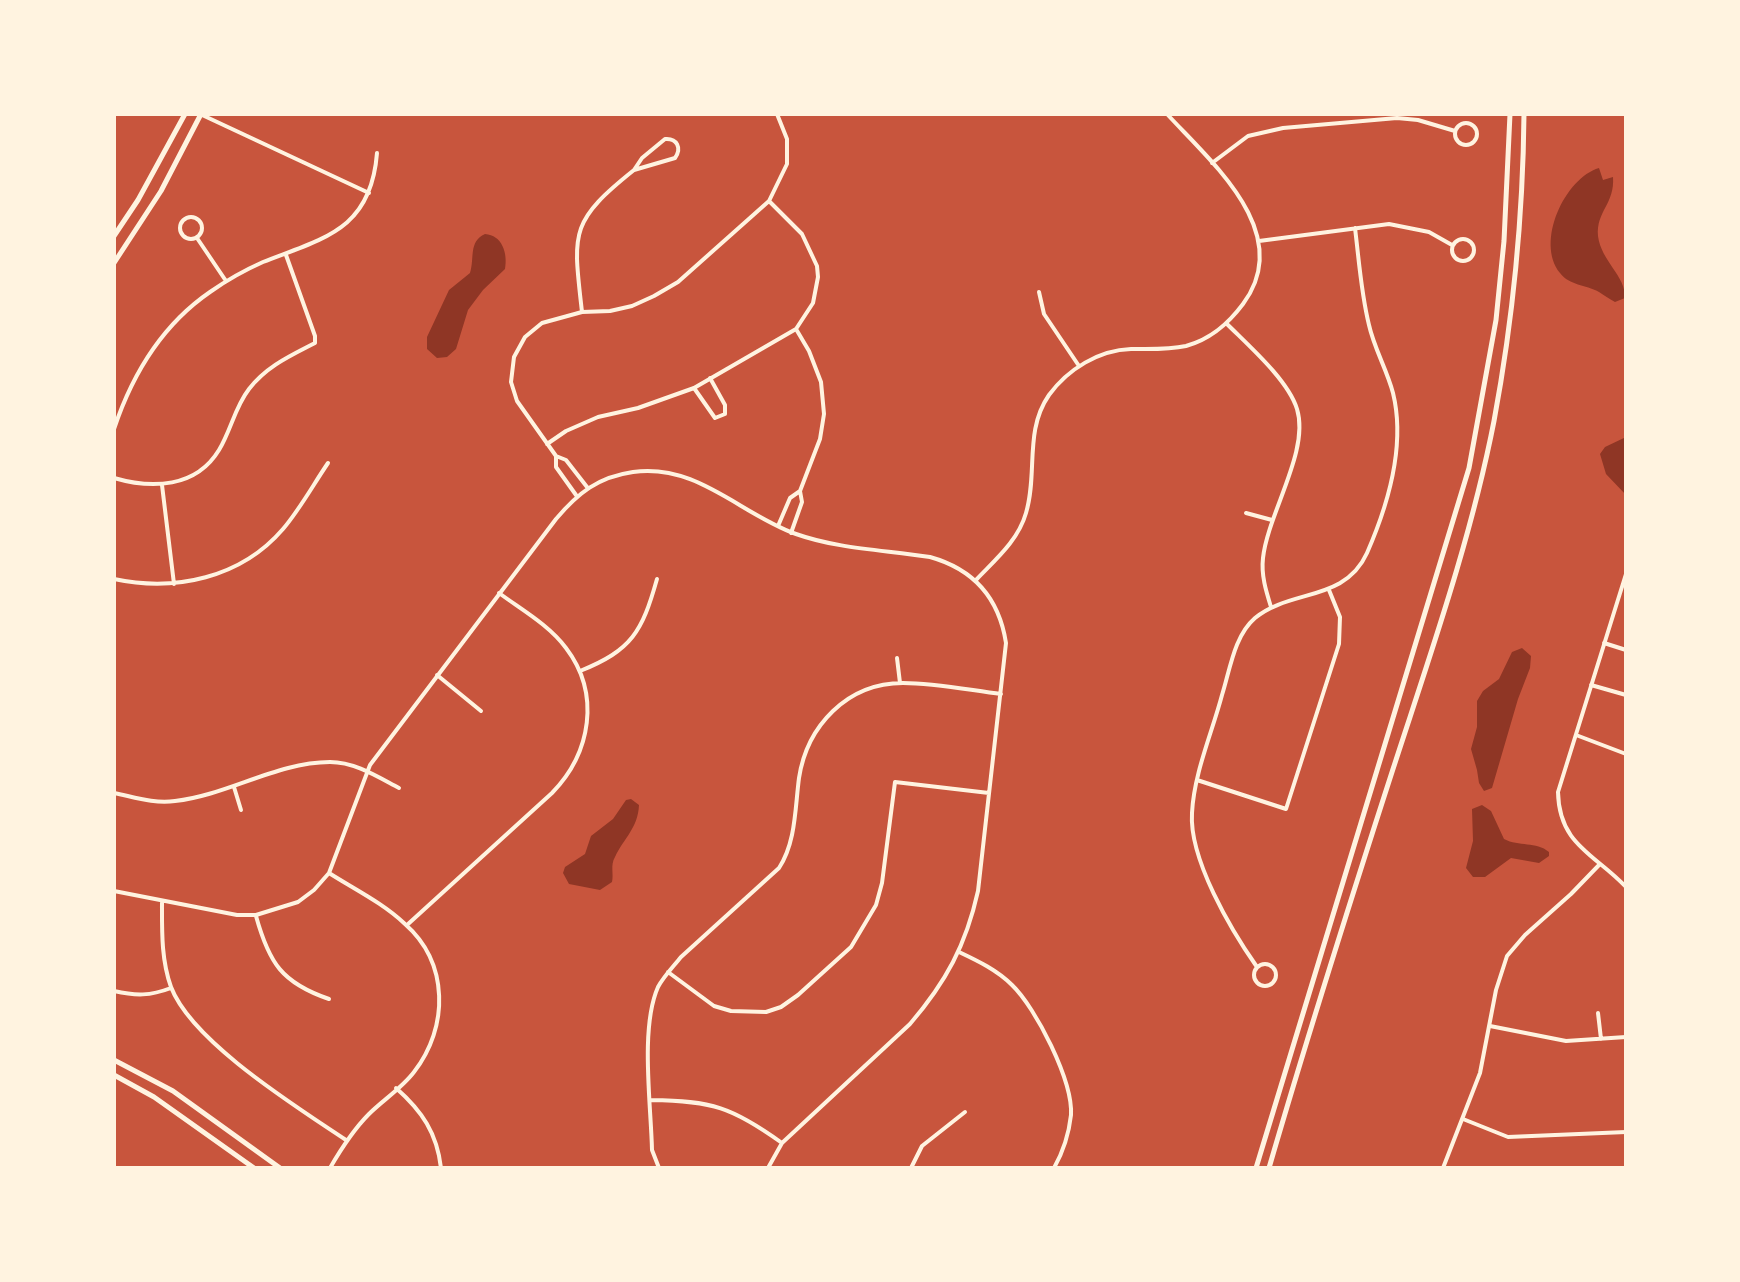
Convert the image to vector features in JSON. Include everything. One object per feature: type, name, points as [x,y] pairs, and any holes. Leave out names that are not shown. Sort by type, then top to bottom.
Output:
[{"type":"street","points":[[114,236],[163,157],[185,114]]},
{"type":"street","points":[[114,263],[161,191],[200,114],[369,193]]},
{"type":"street","points":[[587,488],[566,460],[556,456],[517,401],[511,382],[514,357],[525,337],[542,323],[582,312],[621,309],[678,282],[769,201],[787,164],[787,139],[777,114]]},
{"type":"street","points":[[976,580],[1004,551],[1020,527],[1030,495],[1032,446],[1038,417],[1049,396],[1079,366],[1121,350],[1174,348],[1208,337],[1227,324],[1255,283],[1259,241],[1244,201],[1167,114]]},
{"type":"street","points":[[1256,1168],[1469,468],[1496,320],[1504,241],[1510,114]]},
{"type":"street","points":[[1269,1168],[1425,669],[1483,470],[1510,324],[1522,196],[1524,114]]},
{"type":"street","points":[[1212,163],[1237,142],[1260,132],[1363,117],[1418,120],[1455,131]]},
{"type":"street","points":[[1463,123],[1470,124],[1475,128],[1476,139],[1464,146],[1457,142],[1455,131],[1463,123]]},
{"type":"street","points":[[582,312],[576,251],[578,232],[587,212],[605,192],[634,170],[660,141],[670,138],[678,144],[679,152],[671,160],[634,170]]},
{"type":"street","points":[[114,429],[138,373],[165,333],[192,306],[226,281],[337,231],[348,222],[369,193],[377,153]]},
{"type":"street","points":[[547,444],[566,431],[598,417],[638,408],[694,388],[796,329],[813,303],[817,266],[802,234],[769,201]]},
{"type":"street","points":[[187,217],[201,221],[203,228],[197,238],[190,239],[181,233],[182,222],[187,217]]},
{"type":"street","points":[[1259,241],[1389,224],[1429,232],[1452,245]]},
{"type":"street","points":[[1257,967],[1232,928],[1195,848],[1192,812],[1197,780],[1234,654],[1245,629],[1271,607],[1329,590],[1352,574],[1366,556],[1394,472],[1396,407],[1369,326],[1355,228]]},
{"type":"street","points":[[197,238],[226,281]]},
{"type":"street","points":[[1465,239],[1473,245],[1474,253],[1466,261],[1459,261],[1452,253],[1452,245],[1457,240],[1465,239]]},
{"type":"street","points":[[114,478],[148,486],[162,485],[202,470],[219,451],[245,395],[261,375],[290,354],[315,343],[286,254]]},
{"type":"street","points":[[1039,292],[1044,314],[1079,366]]},
{"type":"street","points":[[1227,324],[1286,387],[1297,409],[1301,430],[1262,561],[1271,607]]},
{"type":"street","points":[[791,533],[802,502],[800,491],[820,439],[824,402],[816,368],[796,329]]},
{"type":"street","points":[[694,388],[715,418],[725,414],[725,405],[710,378]]},
{"type":"street","points":[[556,456],[556,467],[576,496]]},
{"type":"street","points":[[114,579],[155,585],[174,584],[228,569],[261,550],[291,519],[328,463]]},
{"type":"street","points":[[114,891],[237,915],[256,915],[298,902],[314,890],[329,873],[367,771],[499,593],[576,496],[612,476],[668,471],[702,483],[791,533],[947,562],[976,580],[993,603],[1004,630],[1006,653],[978,891],[968,930],[948,975],[910,1024],[782,1143],[768,1168]]},
{"type":"street","points":[[162,485],[174,584]]},
{"type":"street","points":[[778,526],[790,498],[800,491]]},
{"type":"street","points":[[1246,513],[1272,520]]},
{"type":"street","points":[[1626,574],[1558,792],[1558,808],[1574,842],[1626,887]]},
{"type":"street","points":[[580,671],[606,661],[627,644],[645,617],[657,579]]},
{"type":"street","points":[[1197,780],[1286,809],[1339,644],[1340,617],[1329,590]]},
{"type":"street","points":[[407,925],[552,793],[580,755],[588,724],[588,705],[580,671],[553,634],[499,593]]},
{"type":"street","points":[[1604,643],[1626,650]]},
{"type":"street","points":[[897,658],[900,683]]},
{"type":"street","points":[[437,675],[481,711]]},
{"type":"street","points":[[659,1168],[652,1150],[648,1029],[657,991],[668,972],[779,868],[792,836],[803,758],[821,722],[837,706],[866,690],[900,683],[1001,694]]},
{"type":"street","points":[[1591,685],[1626,695]]},
{"type":"street","points":[[1576,735],[1626,754]]},
{"type":"street","points":[[114,793],[172,802],[300,766],[329,762],[367,771],[399,788]]},
{"type":"street","points":[[668,972],[714,1006],[745,1012],[766,1012],[781,1007],[851,947],[876,905],[882,883],[895,782],[989,793]]},
{"type":"street","points":[[234,787],[241,810]]},
{"type":"street","points":[[1443,1168],[1480,1073],[1500,974],[1507,956],[1600,864]]},
{"type":"street","points":[[329,873],[407,925],[428,951],[439,984],[439,1016],[429,1046],[413,1073],[346,1140],[330,1168]]},
{"type":"street","points":[[162,901],[163,961],[171,988],[186,1014],[214,1044],[346,1140]]},
{"type":"street","points":[[256,915],[272,959],[286,976],[304,990],[329,999]]},
{"type":"street","points":[[959,952],[999,973],[1026,1001],[1064,1080],[1071,1113],[1067,1138],[1054,1168]]},
{"type":"street","points":[[1267,964],[1274,968],[1277,975],[1275,982],[1269,986],[1258,984],[1254,974],[1257,967],[1267,964]]},
{"type":"street","points":[[114,991],[139,996],[154,995],[171,988]]},
{"type":"street","points":[[1598,1013],[1601,1039]]},
{"type":"street","points":[[1489,1026],[1566,1041],[1626,1037]]},
{"type":"street","points":[[114,1060],[173,1091],[280,1168]]},
{"type":"street","points":[[114,1075],[154,1097],[254,1168]]},
{"type":"street","points":[[396,1088],[414,1104],[429,1124],[439,1148],[441,1168]]},
{"type":"street","points":[[651,1100],[690,1101],[721,1107],[757,1125],[782,1143]]},
{"type":"street","points":[[911,1168],[922,1146],[965,1112]]},
{"type":"street","points":[[1463,1119],[1508,1137],[1626,1132]]},
{"type":"shaded area","points":[[1599,168],[1603,180],[1613,177],[1598,236],[1624,290],[1625,298],[1615,302],[1594,289],[1564,277],[1553,260],[1551,245],[1552,229],[1565,197],[1575,184]]},
{"type":"shaded area","points":[[485,234],[500,241],[506,257],[505,269],[468,310],[456,349],[447,357],[437,358],[427,349],[427,337],[449,290],[470,273],[474,246]]},
{"type":"shaded area","points":[[1626,437],[1626,495],[1606,474],[1600,454],[1605,447]]},
{"type":"shaded area","points":[[1522,648],[1531,656],[1530,668],[1492,788],[1484,791],[1479,783],[1471,749],[1477,727],[1477,701],[1483,691],[1499,679],[1512,652]]},
{"type":"shaded area","points":[[631,799],[639,805],[638,813],[614,860],[612,882],[600,890],[569,884],[563,873],[565,867],[585,854],[591,836],[613,819],[626,800]]},
{"type":"shaded area","points":[[1482,805],[1491,811],[1504,839],[1539,846],[1549,852],[1549,856],[1539,863],[1511,858],[1485,877],[1473,877],[1466,868],[1473,841],[1472,809]]}]
